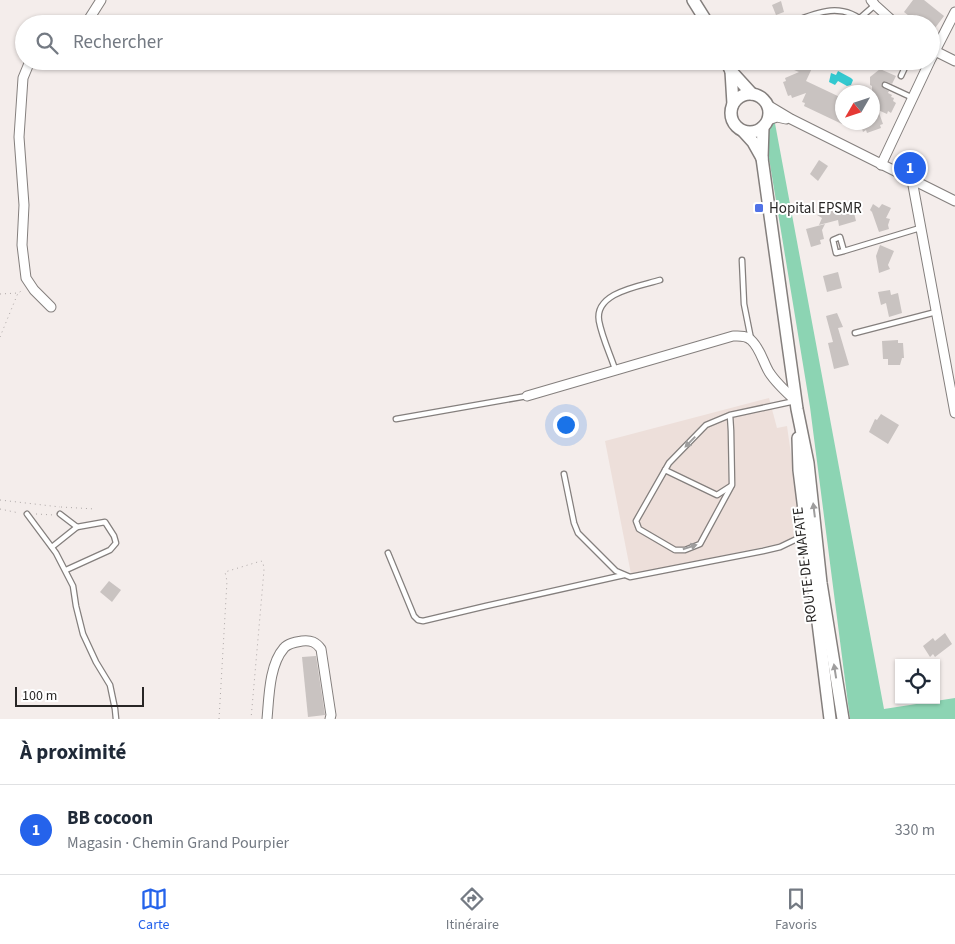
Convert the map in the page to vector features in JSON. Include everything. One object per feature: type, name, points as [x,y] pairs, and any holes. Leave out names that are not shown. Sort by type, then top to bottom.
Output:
[{"type":"main road","points":[[693,0],[702,15]]},
{"type":"main road","points":[[729,70],[733,104],[731,108],[732,119],[734,124],[742,131],[753,132],[765,123],[769,112],[766,104],[760,97],[752,94],[731,70]]},
{"type":"main road","points":[[733,104],[741,96],[752,94]]},
{"type":"main road","name":"ROUTE DE MAFATE","points":[[765,123],[762,158],[797,405],[798,470],[812,533],[843,719]]},
{"type":"main road","name":"ROUTE DE MAFATE","points":[[742,131],[753,142],[762,158]]},
{"type":"main road","name":"ROUTE DE MAFATE","points":[[812,533],[830,719]]},
{"type":"street","points":[[91,15],[100,0]]},
{"type":"street","points":[[873,3],[886,15]]},
{"type":"street","points":[[940,40],[955,12]]},
{"type":"street","points":[[940,57],[955,61]]},
{"type":"street","points":[[26,70],[23,78],[20,137],[24,205],[22,245],[26,278],[34,290],[51,308]]},
{"type":"street","points":[[881,165],[925,70]]},
{"type":"street","points":[[766,104],[791,120],[955,201]]},
{"type":"street","points":[[765,123],[777,117],[791,120]]},
{"type":"street","points":[[912,180],[955,412]]},
{"type":"street","points":[[527,396],[733,336],[744,336],[751,340],[768,371],[797,405]]},
{"type":"street","points":[[267,719],[272,678],[278,659],[288,644],[310,640],[317,643],[322,649],[330,719]]},
{"type":"lane","points":[[863,15],[873,3]]},
{"type":"lane","points":[[811,15],[824,10],[847,10],[855,15]]},
{"type":"lane","points":[[901,76],[904,70]]},
{"type":"lane","points":[[885,85],[913,98]]},
{"type":"lane","points":[[844,251],[920,228]]},
{"type":"lane","points":[[742,260],[744,304],[751,340]]},
{"type":"lane","points":[[615,369],[599,321],[601,308],[606,300],[614,294],[660,280]]},
{"type":"lane","points":[[855,333],[936,312]]},
{"type":"lane","points":[[396,419],[527,396]]},
{"type":"lane","points":[[730,415],[732,431],[732,485],[700,544],[685,550],[675,550],[639,530],[636,521],[669,463],[706,425],[730,415],[797,405]]},
{"type":"lane","points":[[665,470],[717,495],[732,485]]},
{"type":"lane","points":[[564,474],[578,533],[616,571],[630,577],[763,551],[812,533]]},
{"type":"lane","points":[[26,514],[52,547],[66,570],[73,586],[83,634],[96,662],[110,685],[116,709],[116,719]]},
{"type":"lane","points":[[60,514],[77,527]]},
{"type":"lane","points":[[52,547],[77,527],[105,522],[114,536],[116,544],[110,550],[66,570]]},
{"type":"lane","points":[[388,553],[414,616],[423,622],[624,575]]},
{"type":"path","points":[[0,337],[18,293],[30,284]]},
{"type":"path","points":[[0,294],[18,293]]},
{"type":"path","points":[[0,500],[96,509]]},
{"type":"path","points":[[0,509],[26,514],[58,516],[61,507]]},
{"type":"path","points":[[219,719],[227,581],[225,572],[261,561],[263,562],[264,570],[251,719]]},
{"type":"shaded area","points":[[769,398],[777,428],[787,426],[803,539],[631,574],[605,441]]},
{"type":"green space","points":[[774,118],[884,709],[916,704],[940,704],[940,700],[955,698],[955,719],[850,719],[810,407],[767,146],[768,129]]},
{"type":"water","points":[[838,71],[851,78],[853,80],[851,85],[845,85],[838,81],[835,85],[829,82],[831,73],[836,75]]},
{"type":"building","points":[[913,0],[924,0],[944,16],[940,21],[940,15],[908,15],[904,12]]},
{"type":"building","points":[[781,1],[784,12],[776,15],[772,5]]},
{"type":"building","points":[[794,70],[811,70],[806,81],[835,95],[835,121],[804,106],[805,103],[802,102],[806,93],[792,98],[791,95],[788,96],[783,82],[786,81],[785,78],[799,72]]},
{"type":"building","points":[[879,70],[896,76],[892,84],[885,81],[881,85],[889,91],[888,93],[892,95],[893,101],[896,103],[891,113],[888,111],[887,114],[880,111],[880,85],[870,85],[870,77]]},
{"type":"building","points":[[819,160],[828,166],[818,181],[810,174]]},
{"type":"building","points":[[873,204],[879,208],[882,204],[891,208],[886,218],[890,219],[889,229],[879,232],[870,210]]},
{"type":"building","points":[[852,205],[856,221],[839,226],[838,220],[819,225],[822,218],[817,215]]},
{"type":"building","points":[[825,224],[822,230],[824,239],[820,240],[821,244],[811,247],[806,229]]},
{"type":"building","points":[[880,245],[894,251],[888,265],[890,269],[879,273],[876,256]]},
{"type":"building","points":[[838,272],[842,288],[827,292],[823,276]]},
{"type":"building","points":[[890,290],[891,295],[898,293],[902,313],[889,317],[886,303],[881,305],[878,292]]},
{"type":"building","points":[[837,313],[843,327],[838,328],[849,365],[834,369],[828,343],[833,342],[826,316]]},
{"type":"building","points":[[898,340],[898,343],[903,343],[904,358],[902,358],[900,365],[888,365],[888,359],[883,359],[882,341]]},
{"type":"building","points":[[881,414],[899,425],[888,444],[869,432],[875,419],[877,420]]},
{"type":"building","points":[[109,581],[121,590],[112,602],[100,592]]},
{"type":"building","points":[[945,633],[952,644],[935,657],[933,654],[930,657],[923,646],[933,638],[935,641]]},
{"type":"building","points":[[316,656],[325,715],[308,717],[302,657]]},
{"type":"place","name":"BB cocoon","points":[[910,168]]},
{"type":"place","name":"Hopital EPSMR","points":[[759,208]]}]
